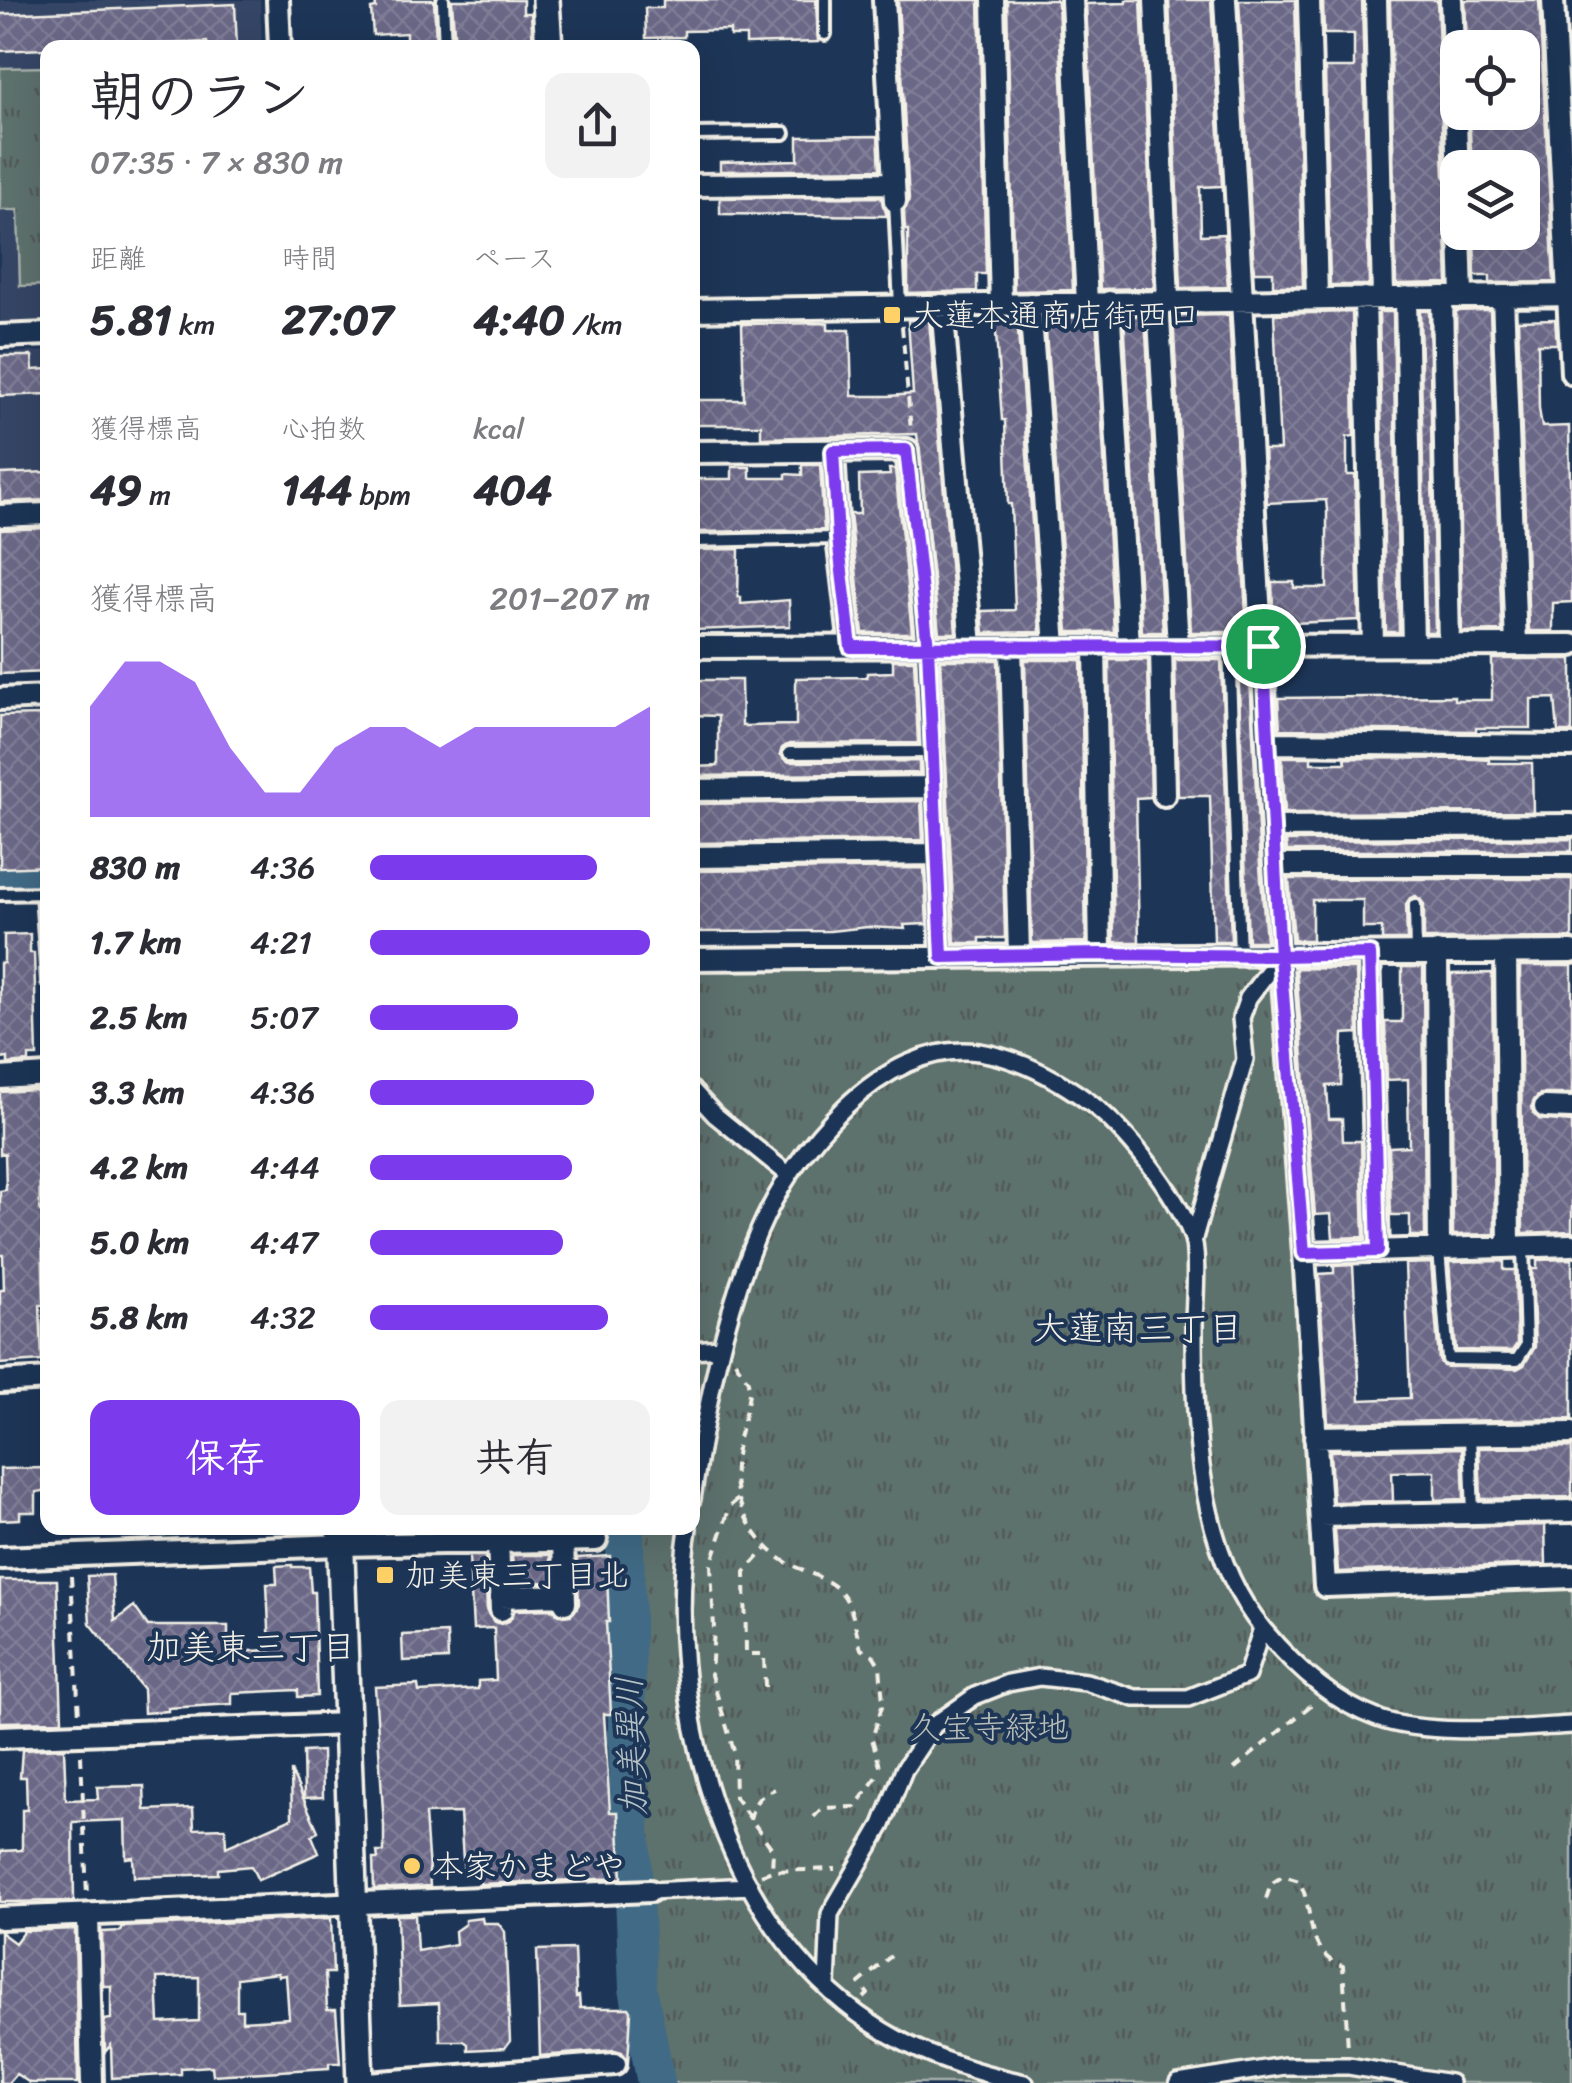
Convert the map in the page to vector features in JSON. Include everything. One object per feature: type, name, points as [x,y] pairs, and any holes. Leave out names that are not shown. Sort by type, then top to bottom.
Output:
[{"type":"street","points":[[278,0],[280,40]]},
{"type":"street","points":[[546,0],[548,40]]},
{"type":"street","points":[[700,185],[894,192],[884,0]]},
{"type":"street","points":[[993,0],[1002,304]]},
{"type":"street","points":[[1072,0],[1087,302]]},
{"type":"street","points":[[1155,0],[1170,646],[1164,795]]},
{"type":"street","points":[[1226,0],[1274,865],[1304,1253],[1324,1586],[1572,1576]]},
{"type":"street","points":[[1309,0],[1316,298]]},
{"type":"street","points":[[1374,645],[1376,0]]},
{"type":"street","points":[[1451,0],[1457,150]]},
{"type":"street","points":[[1554,0],[1564,52],[1572,373]]},
{"type":"street","points":[[1449,645],[1452,297],[1458,250]]},
{"type":"street","points":[[700,310],[1570,295]]},
{"type":"street","points":[[1503,296],[1516,645]]},
{"type":"street","points":[[1406,297],[1413,645]]},
{"type":"street","points":[[1109,302],[1129,646]]},
{"type":"street","points":[[1030,304],[1055,646]]},
{"type":"street","points":[[942,306],[972,646]]},
{"type":"street","points":[[0,336],[40,334]]},
{"type":"street","points":[[700,452],[906,450],[928,647],[942,957]]},
{"type":"street","points":[[833,451],[851,647]]},
{"type":"street","points":[[0,516],[40,514]]},
{"type":"street","points":[[700,648],[1572,645]]},
{"type":"street","points":[[1011,646],[1019,956]]},
{"type":"street","points":[[1095,646],[1100,954]]},
{"type":"street","points":[[0,699],[40,697]]},
{"type":"street","points":[[1267,743],[1572,746]]},
{"type":"street","points":[[700,790],[934,787]]},
{"type":"street","points":[[1272,827],[1572,826]]},
{"type":"street","points":[[700,857],[937,854]]},
{"type":"street","points":[[1274,865],[1572,866]]},
{"type":"street","points":[[700,959],[1572,952]]},
{"type":"street","points":[[1426,953],[1439,1249]]},
{"type":"street","points":[[1506,953],[1516,1246]]},
{"type":"street","points":[[1370,954],[1378,1251]]},
{"type":"street","points":[[1280,956],[1248,998],[1242,1018],[1245,1059],[1194,1238],[1198,1461],[1215,1530],[1236,1586],[1262,1628],[1327,1691],[1378,1719],[1494,1730],[1572,1725]]},
{"type":"street","points":[[700,1456],[720,1348],[759,1231],[789,1175],[826,1125],[860,1092],[896,1070],[934,1054],[976,1052],[1019,1061],[1092,1104],[1164,1182],[1194,1238]]},
{"type":"street","points":[[0,1078],[40,1076]]},
{"type":"street","points":[[700,1098],[789,1175]]},
{"type":"street","points":[[1545,1107],[1572,1108]]},
{"type":"street","points":[[1304,1253],[1572,1245]]},
{"type":"street","points":[[700,1349],[720,1348]]},
{"type":"street","points":[[0,1382],[40,1380]]},
{"type":"street","points":[[1316,1437],[1572,1432]]},
{"type":"street","points":[[1320,1516],[1572,1510]]},
{"type":"street","points":[[688,1535],[684,1614],[696,1746],[715,1815],[748,1883],[793,1953],[870,2023],[926,2053],[978,2073],[1026,2083]]},
{"type":"street","points":[[340,1536],[364,2083],[616,2064]]},
{"type":"street","points":[[0,1558],[340,1536],[498,1542],[596,1540]]},
{"type":"street","points":[[498,1542],[501,1603],[564,1599],[563,1541]]},
{"type":"street","points":[[827,1986],[830,1914],[882,1826],[897,1784],[934,1725],[975,1696],[1008,1683],[1040,1678],[1086,1682],[1135,1698],[1188,1698],[1247,1674],[1262,1628]]},
{"type":"street","points":[[0,1737],[347,1724]]},
{"type":"street","points":[[0,1918],[650,1891],[748,1883]]},
{"type":"street","points":[[88,1916],[92,2083]]},
{"type":"street","points":[[1178,2083],[1284,2066],[1349,2066],[1450,2083]]},
{"type":"lane","points":[[443,0],[445,40]]},
{"type":"lane","points":[[825,0],[825,34]]},
{"type":"lane","points":[[700,134],[784,133]]},
{"type":"lane","points":[[894,192],[900,306]]},
{"type":"lane","points":[[700,541],[838,538]]},
{"type":"lane","points":[[1228,646],[1240,957]]},
{"type":"lane","points":[[789,753],[932,752]]},
{"type":"lane","points":[[0,894],[40,893]]},
{"type":"lane","points":[[1415,905],[1426,953]]},
{"type":"lane","points":[[1439,1249],[1448,1359],[1517,1360],[1526,1346],[1516,1246]]},
{"type":"lane","points":[[1470,1434],[1473,1513]]},
{"type":"path","points":[[900,306],[912,430],[906,450]]},
{"type":"path","points":[[720,1348],[736,1362],[748,1381],[735,1468],[738,1498],[746,1518],[767,1548],[786,1562],[826,1580],[849,1604],[861,1649],[874,1655],[880,1666],[882,1703],[872,1739],[881,1772],[897,1784]]},
{"type":"path","points":[[738,1498],[730,1506],[711,1564],[711,1675],[734,1751],[735,1798],[773,1850],[772,1871]]},
{"type":"path","points":[[765,1688],[764,1654],[746,1654],[744,1610],[745,1572],[767,1548]]},
{"type":"path","points":[[70,1554],[88,1916]]},
{"type":"path","points":[[1234,1769],[1327,1691]]},
{"type":"path","points":[[814,1817],[822,1808],[855,1807],[881,1772]]},
{"type":"path","points":[[750,1820],[762,1794],[775,1789]]},
{"type":"path","points":[[748,1883],[772,1871],[856,1868]]},
{"type":"path","points":[[1266,1899],[1276,1878],[1299,1881],[1317,1948],[1324,1957],[1343,1966],[1349,2066]]},
{"type":"path","points":[[852,2008],[868,1994],[858,1983],[890,1956]]},
{"type":"shaded area","points":[[0,0],[260,0],[262,40],[40,40],[40,321],[0,324]]},
{"type":"shaded area","points":[[40,351],[40,505],[0,507],[0,353]]},
{"type":"green space","points":[[40,67],[40,285],[20,286],[18,210],[0,210],[0,68]]},
{"type":"green space","name":"久宝寺緑地","points":[[1266,964],[1276,988],[1317,1593],[1572,1583],[1572,2083],[663,2083],[646,1988],[628,1535],[700,1535],[700,970]]},
{"type":"building","points":[[375,0],[434,0],[436,40],[406,40],[406,33],[373,35],[371,9],[376,8]]},
{"type":"building","points":[[452,0],[523,0],[523,13],[531,13],[533,40],[454,40]]},
{"type":"building","points":[[663,0],[816,0],[818,42],[746,44],[746,36],[730,36],[730,30],[684,31],[684,37],[646,38],[645,8],[663,8]]},
{"type":"building","points":[[898,0],[979,0],[986,274],[977,274],[977,291],[908,293],[908,230],[904,211],[909,200]]},
{"type":"building","points":[[1007,0],[1056,0],[1058,4],[1073,290],[1014,291]]},
{"type":"building","points":[[1141,0],[1154,288],[1100,289],[1086,4]]},
{"type":"building","points":[[1169,0],[1211,0],[1222,186],[1200,187],[1201,235],[1224,234],[1228,287],[1181,288]]},
{"type":"building","points":[[1239,0],[1295,0],[1303,286],[1273,286],[1273,272],[1254,272]]},
{"type":"building","points":[[1323,0],[1362,0],[1369,285],[1330,285],[1325,68],[1354,68],[1354,34],[1324,34]]},
{"type":"building","points":[[1390,0],[1437,0],[1443,150],[1440,250],[1447,250],[1448,283],[1396,284]]},
{"type":"building","points":[[1465,0],[1539,0],[1554,282],[1490,283],[1490,276],[1475,276],[1474,250],[1540,250],[1540,150],[1471,150],[1470,130],[1540,130],[1540,30],[1466,30]]},
{"type":"building","points":[[235,4],[237,40],[40,40],[40,49],[0,51],[0,14]]},
{"type":"building","points":[[878,136],[880,169],[720,171],[720,162],[798,160],[798,137]]},
{"type":"building","points":[[881,197],[887,216],[720,214],[720,198]]},
{"type":"building","points":[[1490,310],[1502,631],[1462,632],[1456,311]]},
{"type":"building","points":[[1420,311],[1429,311],[1435,632],[1426,632]]},
{"type":"building","points":[[1352,312],[1354,436],[1347,437],[1347,475],[1355,475],[1359,620],[1294,623],[1294,630],[1274,631],[1272,582],[1294,582],[1294,588],[1327,588],[1327,511],[1326,500],[1267,503],[1264,450],[1280,450],[1274,314]]},
{"type":"building","points":[[1379,312],[1393,312],[1399,632],[1386,632]]},
{"type":"building","points":[[1229,315],[1247,632],[1191,632],[1173,316]]},
{"type":"building","points":[[1124,316],[1145,316],[1163,632],[1142,632]]},
{"type":"building","points":[[1096,317],[1114,632],[1068,632],[1045,318]]},
{"type":"building","points":[[1017,318],[1040,632],[984,633],[982,611],[1015,610],[1011,504],[995,319]]},
{"type":"building","points":[[1555,319],[1557,344],[1538,344],[1539,409],[1542,427],[1569,426],[1572,602],[1553,603],[1553,631],[1529,631],[1518,320]]},
{"type":"building","points":[[908,320],[929,320],[956,633],[939,633],[917,434],[761,438],[761,425],[700,425],[700,400],[744,400],[742,324],[828,323],[828,330],[850,330],[852,396],[913,394]]},
{"type":"building","points":[[0,356],[32,356],[33,370],[40,370],[40,394],[0,396]]},
{"type":"building","points":[[802,465],[820,465],[824,530],[700,532],[700,479],[732,479],[732,467],[750,467],[750,478],[802,475]]},
{"type":"building","points":[[889,469],[895,469],[912,633],[863,633],[850,514],[860,514],[859,476],[890,475]]},
{"type":"building","points":[[40,472],[40,500],[0,502],[0,474]]},
{"type":"building","points":[[40,528],[40,672],[0,674],[0,530]]},
{"type":"building","points":[[739,549],[741,604],[789,600],[790,626],[700,630],[700,550]]},
{"type":"building","points":[[1249,659],[1266,941],[1248,941],[1238,660]]},
{"type":"building","points":[[1492,659],[1572,659],[1572,732],[1558,732],[1555,698],[1531,699],[1531,728],[1280,729],[1278,698],[1454,696],[1454,700],[1492,700]]},
{"type":"building","points":[[893,660],[914,660],[918,743],[789,744],[780,754],[789,762],[919,761],[919,773],[700,776],[700,767],[718,766],[718,716],[700,715],[700,680],[741,680],[742,726],[796,725],[796,678],[867,677],[867,673],[893,672]]},
{"type":"building","points":[[941,660],[998,660],[1005,938],[980,938],[980,943],[955,943]]},
{"type":"building","points":[[1025,660],[1081,660],[1086,942],[1032,943]]},
{"type":"building","points":[[1109,660],[1148,660],[1151,797],[1136,798],[1139,942],[1114,942]]},
{"type":"building","points":[[1175,660],[1221,660],[1231,941],[1214,941],[1210,796],[1178,796]]},
{"type":"building","points":[[40,715],[40,866],[0,868],[0,716]]},
{"type":"building","points":[[1282,757],[1311,757],[1311,763],[1346,763],[1345,758],[1532,763],[1533,812],[1285,813]]},
{"type":"building","points":[[921,801],[923,840],[700,843],[700,804]]},
{"type":"building","points":[[1572,839],[1572,851],[1287,851],[1286,841]]},
{"type":"building","points":[[924,868],[927,924],[904,925],[905,929],[700,932],[700,871]]},
{"type":"building","points":[[1289,879],[1572,879],[1572,938],[1424,939],[1424,904],[1416,896],[1406,904],[1407,940],[1382,940],[1382,928],[1363,928],[1363,900],[1312,900],[1312,940],[1294,940]]},
{"type":"building","points":[[30,934],[37,1056],[29,1056],[29,1062],[8,1064],[8,1058],[0,1059],[0,963],[4,963],[4,935]]},
{"type":"building","points":[[1520,966],[1572,966],[1572,1094],[1540,1094],[1531,1107],[1539,1119],[1572,1122],[1572,1231],[1523,1233]]},
{"type":"building","points":[[1402,967],[1423,967],[1425,1236],[1410,1236],[1410,1215],[1391,1215],[1389,1147],[1409,1146],[1408,1079],[1387,1080],[1385,1022],[1402,1022]]},
{"type":"building","points":[[1296,968],[1356,969],[1358,1033],[1343,1034],[1341,1085],[1327,1086],[1329,1119],[1342,1119],[1343,1141],[1361,1141],[1364,1237],[1333,1238],[1331,1214],[1315,1215]]},
{"type":"building","points":[[1492,973],[1495,1234],[1453,1235],[1451,974]]},
{"type":"building","points":[[36,1090],[40,1112],[40,1361],[0,1364],[0,1290],[4,1290],[0,1191],[6,1190],[5,1153],[0,1154],[0,1092]]},
{"type":"building","points":[[1572,1259],[1572,1419],[1328,1423],[1319,1274],[1334,1273],[1334,1266],[1353,1265],[1360,1400],[1410,1398],[1405,1264],[1431,1263],[1439,1360],[1443,1366],[1517,1369],[1535,1347],[1532,1269],[1537,1269],[1537,1260]]},
{"type":"building","points":[[1504,1261],[1504,1270],[1515,1270],[1517,1344],[1512,1351],[1456,1350],[1449,1262]]},
{"type":"building","points":[[1572,1447],[1572,1497],[1481,1499],[1479,1448]]},
{"type":"building","points":[[1462,1448],[1464,1499],[1435,1500],[1435,1471],[1392,1472],[1393,1501],[1333,1502],[1330,1451]]},
{"type":"building","points":[[40,1468],[36,1512],[20,1512],[20,1519],[0,1520],[0,1469]]},
{"type":"building","points":[[1545,1525],[1546,1564],[1338,1572],[1335,1529]]},
{"type":"building","points":[[512,1555],[550,1555],[551,1582],[514,1583]]},
{"type":"building","points":[[469,1556],[485,1556],[487,1612],[494,1622],[501,1624],[509,1621],[515,1610],[553,1609],[559,1615],[571,1615],[579,1604],[577,1558],[610,1556],[606,1622],[611,1714],[604,1714],[610,1812],[618,1812],[622,1878],[480,1884],[479,1875],[464,1876],[460,1813],[425,1814],[430,1886],[374,1889],[373,1859],[378,1859],[377,1852],[384,1852],[375,1687],[418,1685],[419,1692],[478,1689],[478,1681],[496,1680],[494,1628],[473,1629]]},
{"type":"building","points":[[276,1566],[309,1567],[314,1592],[317,1696],[298,1697],[298,1690],[232,1693],[232,1704],[144,1713],[143,1689],[90,1623],[87,1576],[112,1575],[115,1621],[134,1606],[148,1626],[228,1626],[228,1652],[270,1650],[267,1584],[277,1584]]},
{"type":"building","points":[[0,1580],[57,1580],[62,1721],[0,1722]]},
{"type":"building","points":[[447,1633],[448,1659],[403,1661],[402,1635]]},
{"type":"building","points":[[64,1748],[66,1800],[98,1799],[97,1787],[144,1786],[145,1810],[193,1808],[194,1829],[225,1828],[226,1847],[292,1818],[291,1771],[318,1831],[312,1836],[319,1853],[258,1880],[251,1866],[218,1869],[218,1874],[134,1877],[133,1857],[126,1858],[125,1820],[73,1822],[74,1901],[0,1902],[1,1851],[22,1850],[22,1810],[27,1810],[26,1777],[20,1777],[22,1750]]},
{"type":"building","points":[[322,1751],[323,1797],[304,1798],[303,1752]]},
{"type":"building","points":[[397,1915],[415,1915],[417,1951],[456,1944],[455,1931],[465,1920],[482,1918],[483,1923],[498,1923],[505,1932],[510,2041],[505,2048],[468,2050],[464,2041],[440,2041],[439,2003],[400,2005]]},
{"type":"building","points":[[331,1918],[333,1973],[325,1973],[327,2010],[336,2010],[340,2063],[329,2063],[329,2068],[213,2075],[212,2066],[181,2068],[181,2074],[112,2078],[111,2045],[105,2052],[104,2020],[111,2019],[111,1986],[103,1986],[102,1932],[121,1931],[121,1927]],"holes":[[[286,1975],[289,2018],[242,2021],[242,2010],[237,2010],[237,1978]],[[199,1977],[199,2021],[159,2023],[157,1978]]]},
{"type":"building","points":[[75,1929],[78,2083],[30,2083],[16,2074],[8,2083],[0,2083],[0,1932],[15,1943],[24,1931]]},
{"type":"building","points":[[574,1949],[580,2008],[631,2011],[628,2062],[622,2052],[615,2050],[540,2056],[537,1950]]},
{"type":"waterway","name":"加美巽川","points":[[0,883],[40,880]]},
{"type":"waterway","name":"加美巽川","points":[[625,1535],[627,1738],[638,1988],[656,2083]]},
{"type":"place","name":"大蓮本通商店街西口","points":[[892,315]]},
{"type":"place","name":"加美東三丁目北","points":[[385,1575]]},
{"type":"place","name":"本家かまどや","points":[[412,1866]]},
{"type":"district","name":"大蓮南三丁目","points":[[1138,1328]]},
{"type":"district","name":"加美東三丁目","points":[[251,1647]]},
{"type":"route","points":[[1263,646],[1095,646],[928,647],[851,647],[833,451],[906,450],[928,647],[942,957],[1280,956],[1304,1253],[1378,1251],[1370,954],[1280,956],[1263,646]]}]
